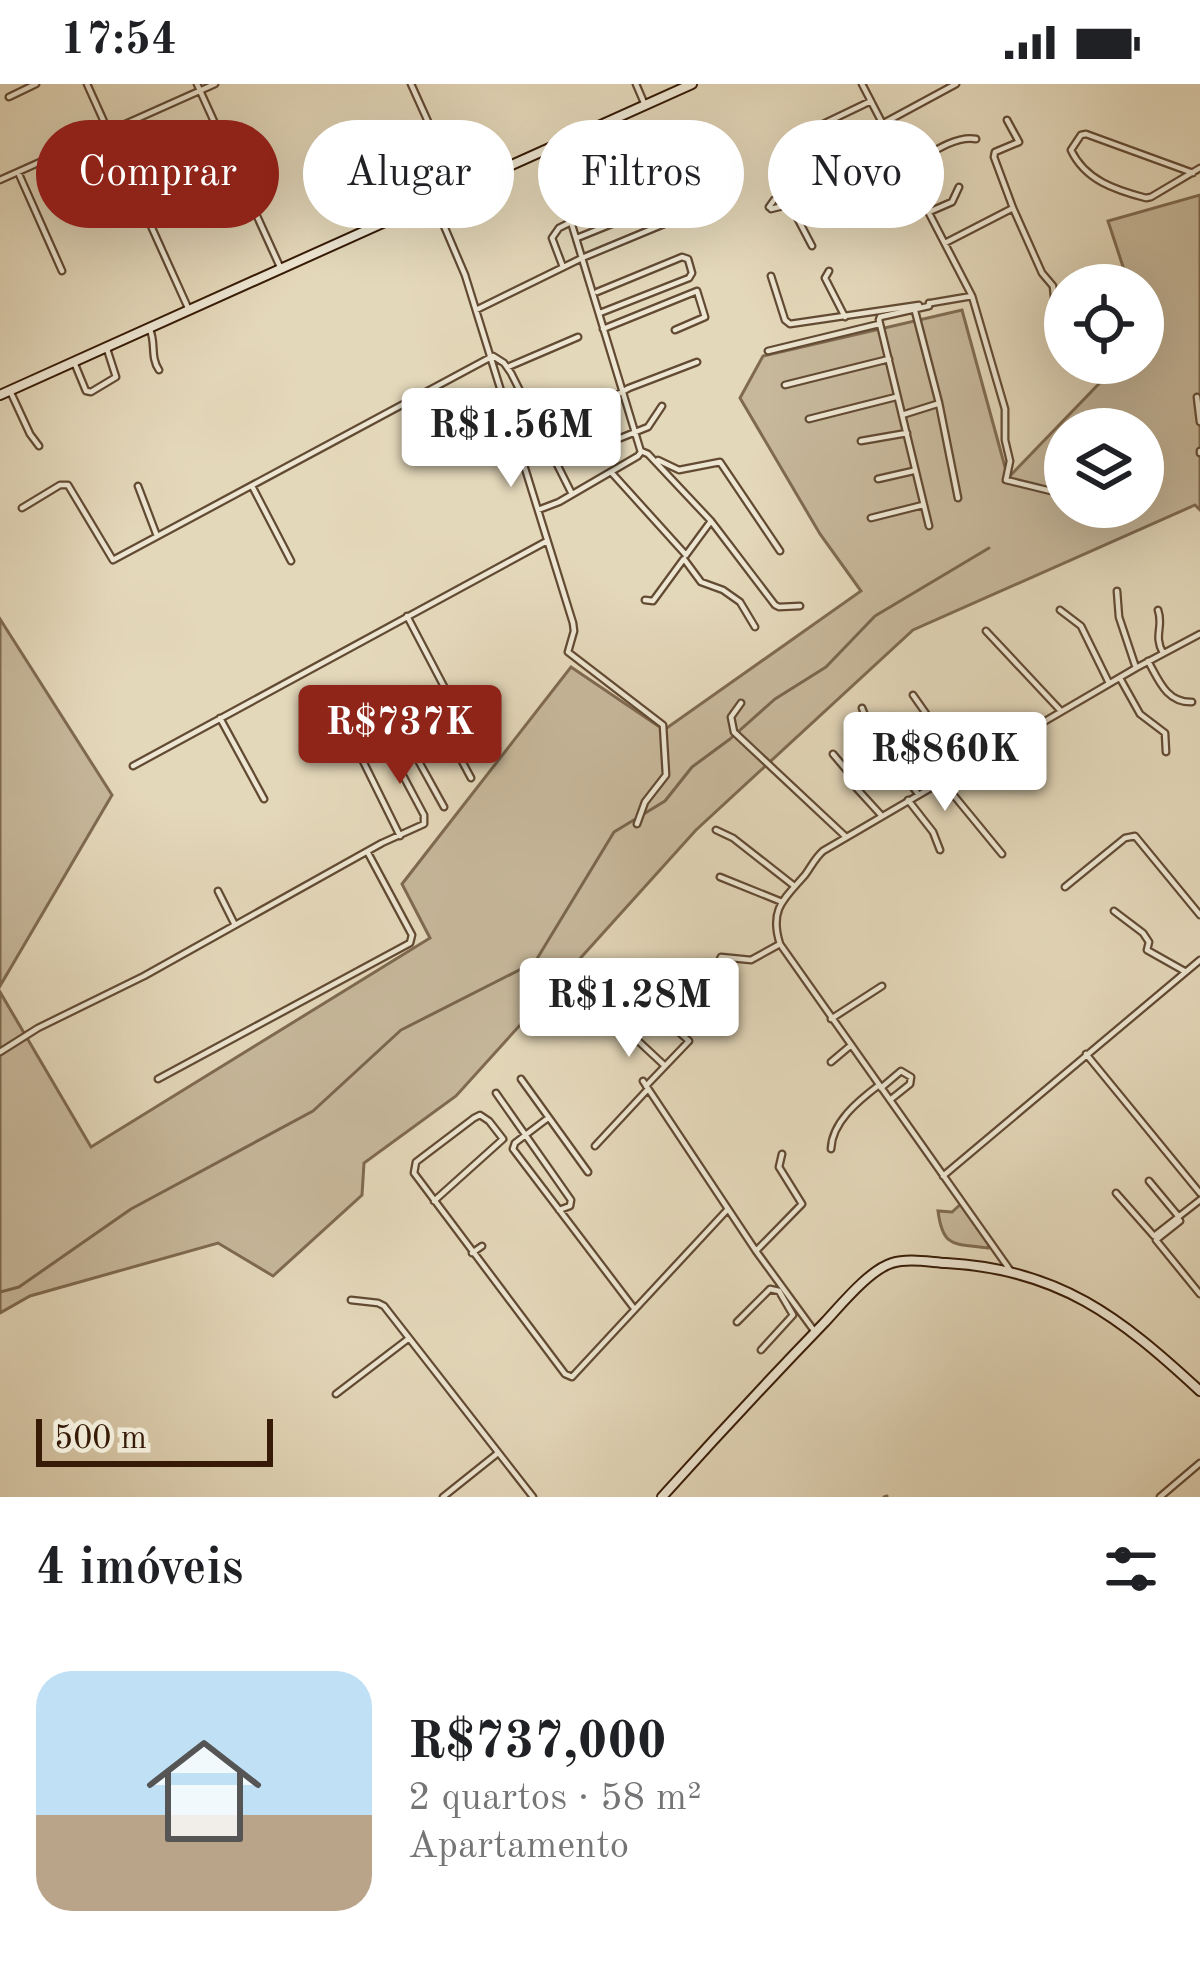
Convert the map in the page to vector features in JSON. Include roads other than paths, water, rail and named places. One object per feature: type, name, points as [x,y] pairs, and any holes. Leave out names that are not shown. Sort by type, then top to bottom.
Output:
[{"type":"street","points":[[9,97],[36,84]]},
{"type":"street","points":[[87,84],[104,120]]},
{"type":"street","points":[[133,120],[198,87],[215,84]]},
{"type":"street","points":[[411,84],[427,120]]},
{"type":"street","points":[[636,84],[645,105]]},
{"type":"street","points":[[514,164],[692,84]]},
{"type":"street","points":[[862,84],[880,120]]},
{"type":"street","points":[[889,120],[956,84]]},
{"type":"street","points":[[198,87],[281,269]]},
{"type":"street","points":[[831,120],[871,101]]},
{"type":"street","points":[[1007,121],[1019,142],[993,155],[1044,275]]},
{"type":"street","points":[[1085,134],[1197,170],[1142,198],[1101,184],[1070,152],[1085,134]]},
{"type":"street","points":[[944,148],[964,137],[976,139]]},
{"type":"street","points":[[0,181],[36,164]]},
{"type":"street","points":[[18,172],[62,272]]},
{"type":"street","points":[[944,205],[952,202],[959,187]]},
{"type":"street","points":[[945,243],[1013,208]]},
{"type":"street","points":[[152,228],[189,310]]},
{"type":"street","points":[[0,395],[371,228]]},
{"type":"street","points":[[445,228],[465,275],[573,622],[569,654],[663,725],[666,775],[645,802],[637,824]]},
{"type":"street","points":[[559,228],[552,238],[563,267]]},
{"type":"street","points":[[573,228],[645,452],[711,520],[777,606],[800,606]]},
{"type":"street","points":[[577,239],[603,228]]},
{"type":"street","points":[[476,310],[654,228]]},
{"type":"street","points":[[802,228],[812,246]]},
{"type":"street","points":[[937,228],[972,296],[1006,409],[1010,461],[1006,480],[1044,488]]},
{"type":"street","points":[[597,292],[682,257],[688,259],[692,273],[598,314]]},
{"type":"street","points":[[829,272],[824,277],[845,317]]},
{"type":"street","points":[[771,276],[788,323],[972,296]]},
{"type":"street","points":[[603,329],[697,291],[705,317],[674,330]]},
{"type":"street","points":[[929,303],[880,317],[929,526]]},
{"type":"street","points":[[914,309],[958,498]]},
{"type":"street","points":[[768,351],[880,323]]},
{"type":"street","points":[[149,328],[159,370]]},
{"type":"street","points":[[508,367],[578,337]]},
{"type":"street","points":[[74,362],[84,388],[91,392],[116,377],[106,347]]},
{"type":"street","points":[[22,508],[68,485],[113,560],[489,357],[508,367],[572,494]]},
{"type":"street","points":[[785,385],[889,359]]},
{"type":"street","points":[[577,437],[572,420],[622,392],[697,362]]},
{"type":"street","points":[[10,390],[39,446]]},
{"type":"street","points":[[417,395],[463,457]]},
{"type":"street","points":[[809,419],[898,397]]},
{"type":"street","points":[[1197,397],[1200,422]]},
{"type":"street","points":[[902,415],[939,403]]},
{"type":"street","points":[[603,445],[651,425],[662,406]]},
{"type":"street","points":[[861,440],[907,433]]},
{"type":"street","points":[[538,510],[645,452]]},
{"type":"street","points":[[645,452],[676,470],[720,462],[780,550]]},
{"type":"street","points":[[878,478],[916,470]]},
{"type":"street","points":[[611,472],[701,582],[740,602],[755,627]]},
{"type":"street","points":[[251,484],[291,561]]},
{"type":"street","points":[[137,486],[157,536]]},
{"type":"street","points":[[871,518],[924,505]]},
{"type":"street","points":[[645,600],[654,600],[711,520]]},
{"type":"street","points":[[133,766],[547,541]]},
{"type":"street","points":[[1117,591],[1119,617],[1136,668]]},
{"type":"street","points":[[1060,610],[1081,626],[1109,684]]},
{"type":"street","points":[[1158,610],[1156,640],[1163,653]]},
{"type":"street","points":[[0,1052],[424,824],[384,740],[450,698],[407,616]]},
{"type":"street","points":[[986,631],[1061,711]]},
{"type":"street","points":[[1010,1270],[780,944],[776,924],[782,902],[823,851],[845,836],[1200,634]]},
{"type":"street","points":[[1148,662],[1171,697],[1192,702]]},
{"type":"street","points":[[1120,677],[1137,710],[1165,733],[1166,752]]},
{"type":"street","points":[[914,695],[964,768]]},
{"type":"street","points":[[740,703],[731,717],[734,731],[845,836]]},
{"type":"street","points":[[862,708],[870,728],[918,794]]},
{"type":"street","points":[[220,718],[263,799]]},
{"type":"street","points":[[419,718],[434,738],[449,737],[471,778]]},
{"type":"street","points":[[425,726],[408,732],[408,742],[444,807]]},
{"type":"street","points":[[833,754],[881,815]]},
{"type":"street","points":[[363,761],[400,836]]},
{"type":"street","points":[[942,781],[1002,854]]},
{"type":"street","points":[[908,800],[934,832],[940,850]]},
{"type":"street","points":[[716,830],[734,838],[794,885]]},
{"type":"street","points":[[1065,886],[1125,838],[1136,836],[1200,914]]},
{"type":"street","points":[[158,1079],[410,943],[412,935],[368,853]]},
{"type":"street","points":[[720,877],[782,902]]},
{"type":"street","points":[[218,890],[235,925]]},
{"type":"street","points":[[1114,911],[1143,933],[1149,942],[1147,950],[1186,972]]},
{"type":"street","points":[[704,998],[720,958],[752,960],[780,944]]},
{"type":"street","points":[[943,1175],[1200,960]]},
{"type":"street","points":[[831,1018],[882,986]]},
{"type":"street","points":[[595,1146],[689,1041],[644,1001]]},
{"type":"street","points":[[620,1024],[665,1066]]},
{"type":"street","points":[[831,1062],[851,1044]]},
{"type":"street","points":[[1086,1054],[1200,1197],[1156,1240],[1200,1294]]},
{"type":"street","points":[[831,1149],[840,1122],[880,1086],[901,1071],[911,1077],[910,1084],[890,1100]]},
{"type":"street","points":[[521,1079],[588,1172]]},
{"type":"street","points":[[646,1085],[787,1298],[815,1332]]},
{"type":"street","points":[[496,1093],[570,1198],[570,1206],[559,1210]]},
{"type":"street","points":[[434,1201],[502,1139],[483,1116],[414,1164],[414,1173],[434,1201],[472,1253],[569,1377],[576,1376],[728,1209]]},
{"type":"street","points":[[548,1118],[514,1143],[513,1149],[634,1309]]},
{"type":"street","points":[[756,1251],[802,1204],[779,1167],[782,1154]]},
{"type":"street","points":[[1149,1180],[1180,1219]]},
{"type":"street","points":[[1116,1193],[1153,1236],[1180,1219]]},
{"type":"street","points":[[472,1253],[482,1246]]},
{"type":"street","points":[[662,1497],[761,1387],[871,1276],[889,1264],[986,1265],[1065,1290],[1104,1310],[1150,1344],[1200,1391]]},
{"type":"street","points":[[737,1322],[770,1289],[787,1298],[792,1318],[761,1350]]},
{"type":"street","points":[[351,1300],[382,1304],[533,1497]]},
{"type":"street","points":[[336,1394],[409,1338]]},
{"type":"street","points":[[443,1497],[499,1454]]},
{"type":"street","points":[[1160,1497],[1200,1463]]},
{"type":"waterway","points":[[0,1292],[19,1287],[131,1209],[313,1111],[401,1030],[535,962],[614,832],[665,801],[692,767],[775,699],[826,667],[875,616],[989,548]]}]
